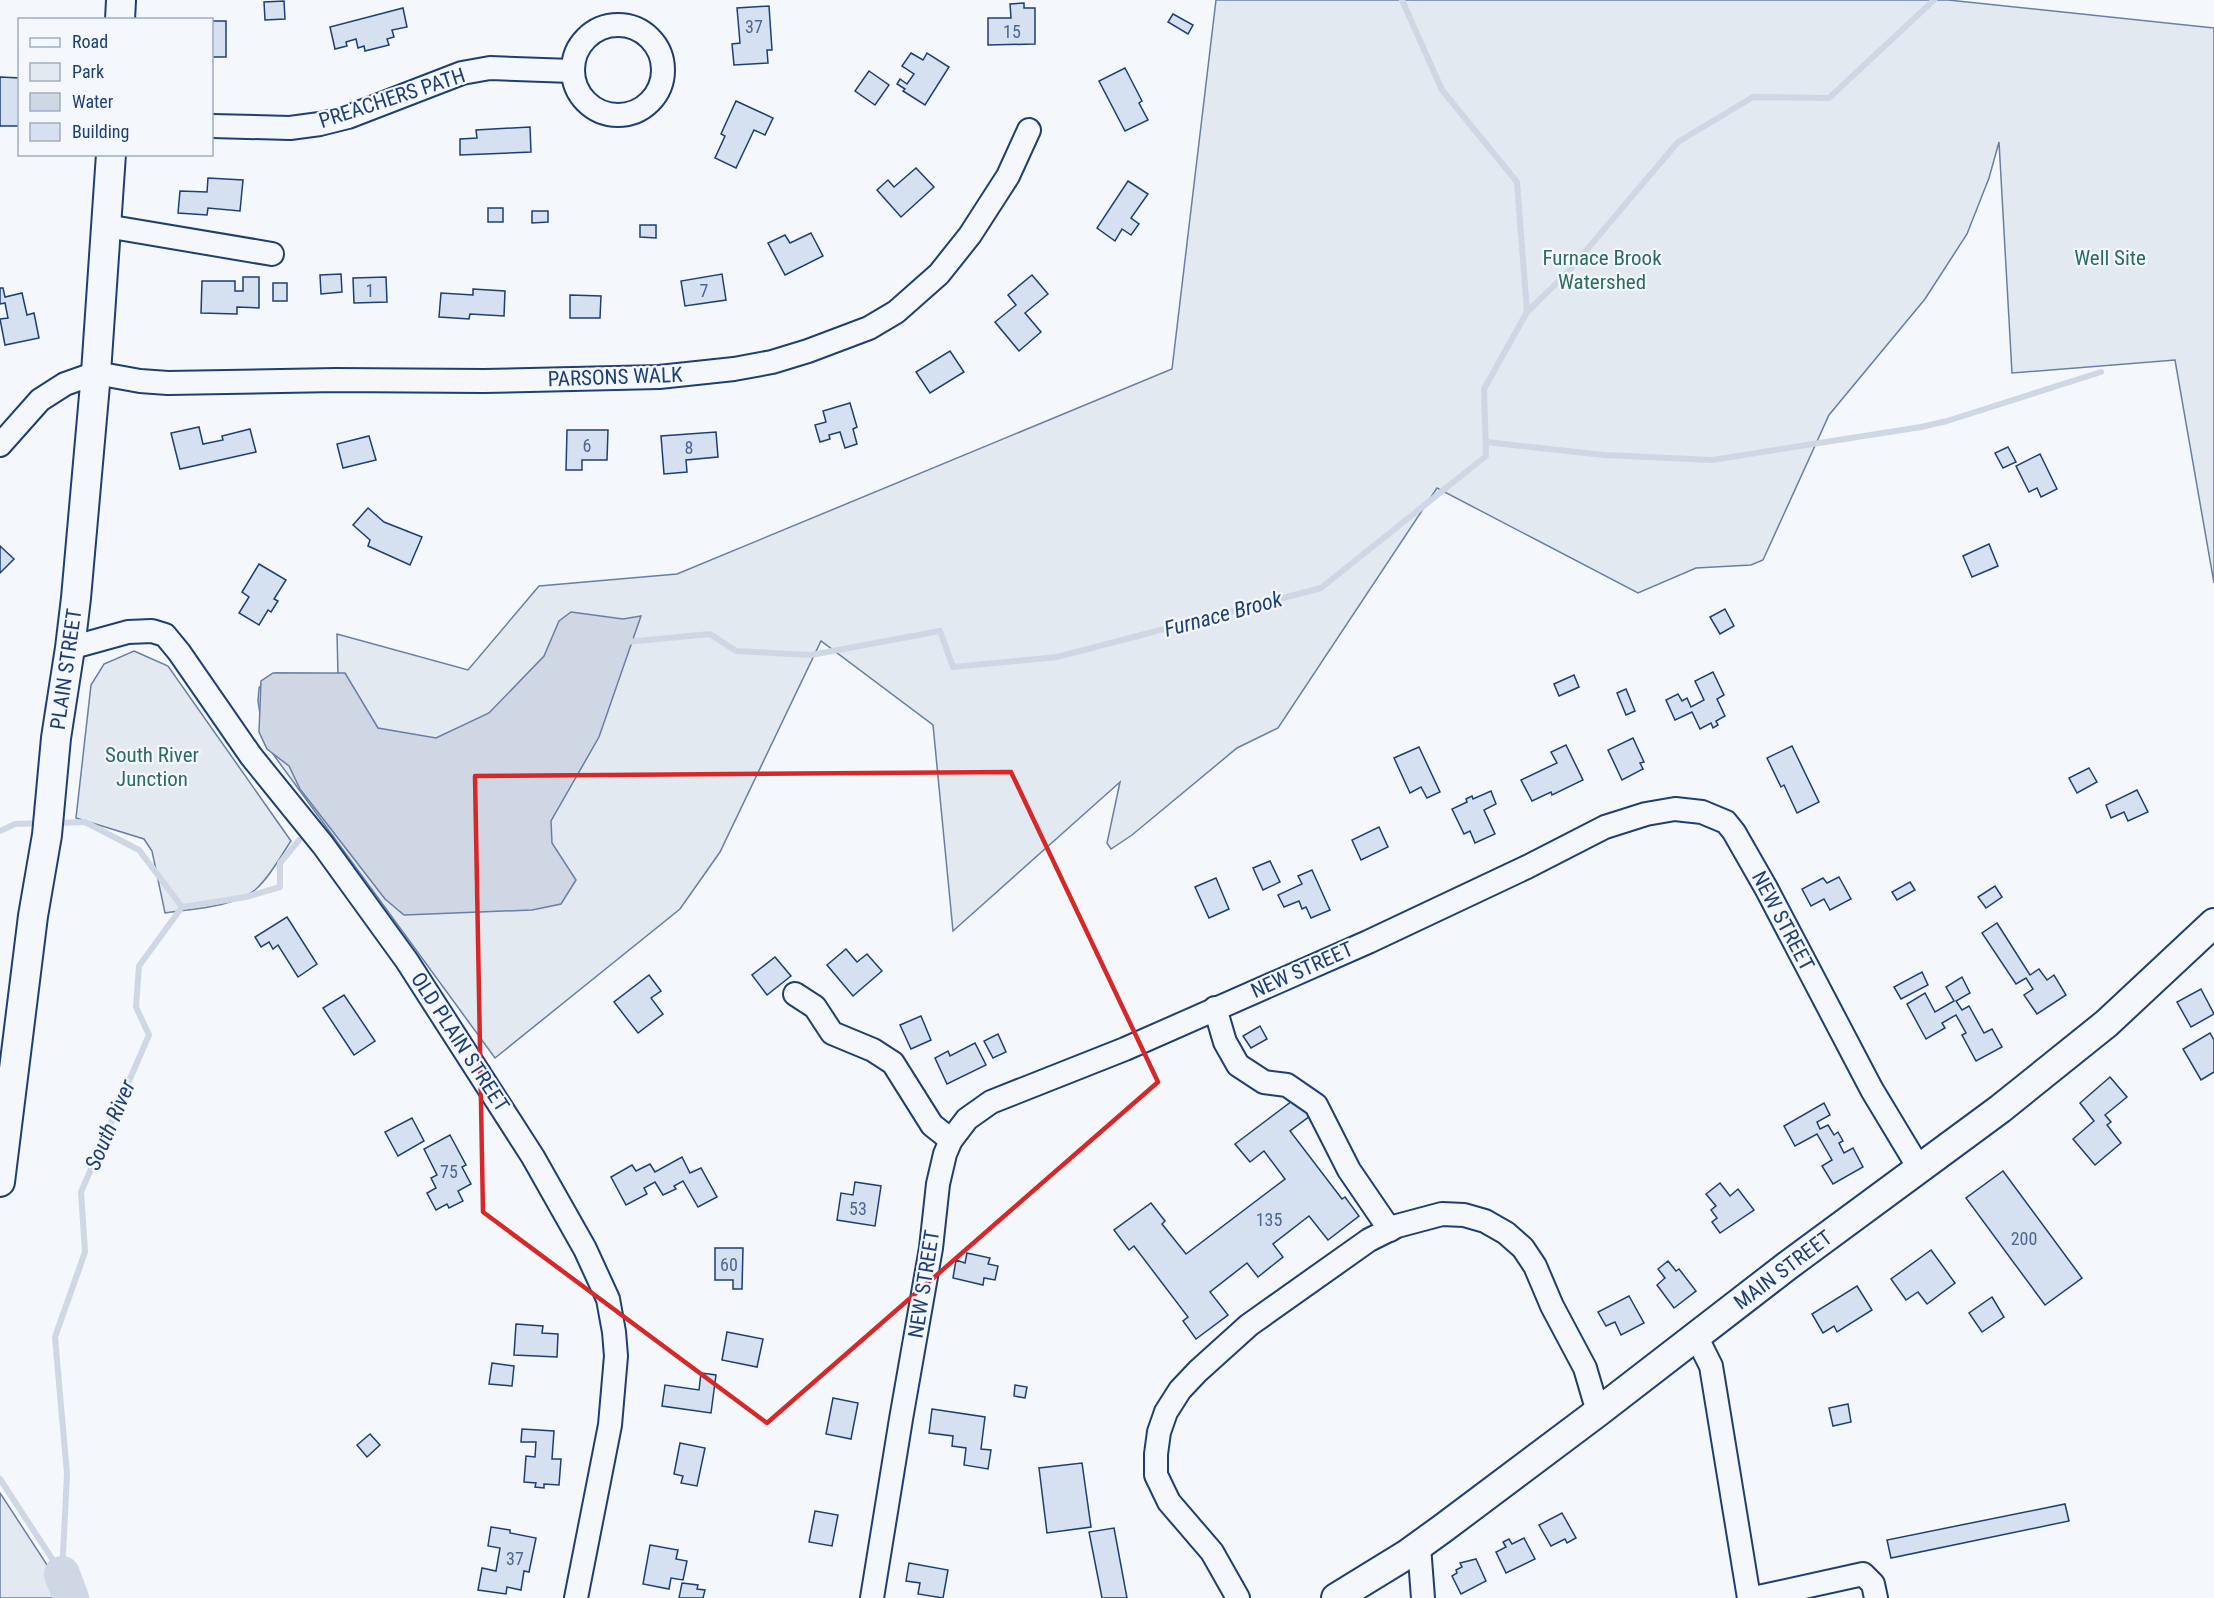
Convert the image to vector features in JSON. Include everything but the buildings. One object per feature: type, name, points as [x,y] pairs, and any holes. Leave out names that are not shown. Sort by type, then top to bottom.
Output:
[{"type":"main road","points":[[120,18],[121,0]]},
{"type":"main road","name":"PLAIN STREET","points":[[0,1182],[33,916],[48,823],[56,738],[70,648],[96,374],[111,156]]},
{"type":"main road","name":"MAIN STREET","points":[[1336,1598],[1419,1546],[2000,1109],[2072,1053],[2214,923]]},
{"type":"street","points":[[627,26],[644,33],[655,45],[663,66],[662,81],[656,96],[641,110],[620,116],[595,110],[582,99],[572,71],[576,52],[588,36],[606,27],[627,26]]},
{"type":"street","name":"PREACHERS PATH","points":[[213,126],[280,128],[320,124],[348,117],[462,73],[490,68],[572,71]]},
{"type":"street","name":"PARSONS WALK","points":[[96,374],[168,383],[336,380],[495,381],[696,374],[772,362],[869,328],[896,312],[918,294],[939,273],[970,235],[1015,164],[1029,130]]},
{"type":"street","points":[[106,226],[272,254]]},
{"type":"street","points":[[0,446],[40,400],[65,384],[96,374]]},
{"type":"street","name":"OLD PLAIN STREET","points":[[70,648],[128,632],[152,631],[165,635],[250,756],[323,845],[407,961],[533,1157],[595,1267],[608,1299],[614,1332],[615,1379],[604,1460],[576,1598]]},
{"type":"street","name":"NEW STREET","points":[[872,1598],[927,1271],[938,1184],[951,1140],[967,1119],[991,1102],[1082,1067],[1421,917],[1605,827],[1646,814],[1689,809],[1726,822],[1734,832],[1872,1090],[1919,1168]]},
{"type":"street","points":[[795,994],[815,1007],[832,1032],[873,1050],[892,1063],[932,1125],[951,1140]]},
{"type":"street","points":[[1215,1008],[1225,1042],[1238,1065],[1264,1082],[1287,1085],[1316,1105],[1349,1170],[1390,1230]]},
{"type":"street","points":[[1238,1598],[1212,1552],[1169,1502],[1156,1475],[1156,1454],[1166,1412],[1180,1390],[1198,1371],[1249,1325],[1369,1240],[1419,1219],[1442,1214],[1464,1215],[1485,1221],[1506,1233],[1523,1248],[1535,1266],[1552,1306],[1585,1368],[1599,1412]]},
{"type":"street","points":[[1696,1336],[1711,1366],[1749,1598]]},
{"type":"street","points":[[1419,1546],[1423,1598]]},
{"type":"street","points":[[1754,1598],[1863,1574],[1873,1584],[1876,1598]]},
{"type":"highlighted area","points":[[1011,772],[1158,1082],[767,1423],[483,1212],[475,776]]},
{"type":"green space","name":"Furnace Brook Watershed","points":[[1216,0],[1948,0],[2214,28],[2214,583],[2175,360],[2012,373],[1999,142],[1989,178],[1967,234],[1925,299],[1829,415],[1763,560],[1751,565],[1696,568],[1638,593],[1437,488],[1278,728],[1237,748],[1132,835],[1111,849],[1107,843],[1120,782],[953,931],[933,725],[821,641],[720,852],[680,909],[495,1058],[273,754],[277,747],[262,727],[258,701],[259,688],[267,677],[276,673],[338,674],[337,634],[468,670],[539,586],[677,574],[1172,369]]},
{"type":"green space","name":"South River Junction","points":[[134,651],[168,666],[291,841],[265,879],[246,896],[224,904],[165,913],[152,851],[144,839],[76,818],[91,685],[104,664]]},
{"type":"green space","points":[[0,1493],[53,1574],[63,1598],[0,1598]]},
{"type":"water","points":[[571,612],[623,619],[641,616],[599,737],[551,821],[552,843],[576,880],[561,904],[532,910],[404,915],[385,899],[300,789],[289,766],[267,749],[259,732],[261,681],[273,673],[345,673],[378,728],[436,738],[489,713],[544,656],[559,621]]},
{"type":"waterway","points":[[1402,0],[1442,90],[1517,182],[1527,312]]},
{"type":"waterway","name":"Furnace Brook","points":[[626,642],[710,634],[736,651],[811,655],[940,631],[953,667],[1057,657],[1321,588],[1486,456],[1484,389],[1527,312],[1567,273],[1678,142],[1753,97],[1829,98],[1934,0]]},
{"type":"waterway","points":[[1486,442],[1604,455],[1712,460],[1921,427],[1947,421],[2101,372]]},
{"type":"waterway","name":"South River","points":[[55,823],[85,822],[139,850],[182,907],[139,966],[136,1007],[149,1035],[81,1192],[85,1252],[55,1337],[67,1474],[62,1574]]},
{"type":"waterway","name":"South River","points":[[0,831],[15,824],[41,823]]},
{"type":"waterway","name":"Furnace Brook","points":[[182,907],[246,897],[280,887],[280,863],[299,840]]},
{"type":"waterway","name":"South River","points":[[0,1479],[62,1574]]},
{"type":"waterway","name":"South River","points":[[62,1574],[71,1598]]},
{"type":"park label","name":"Well Site","points":[[2110,258]]}]
